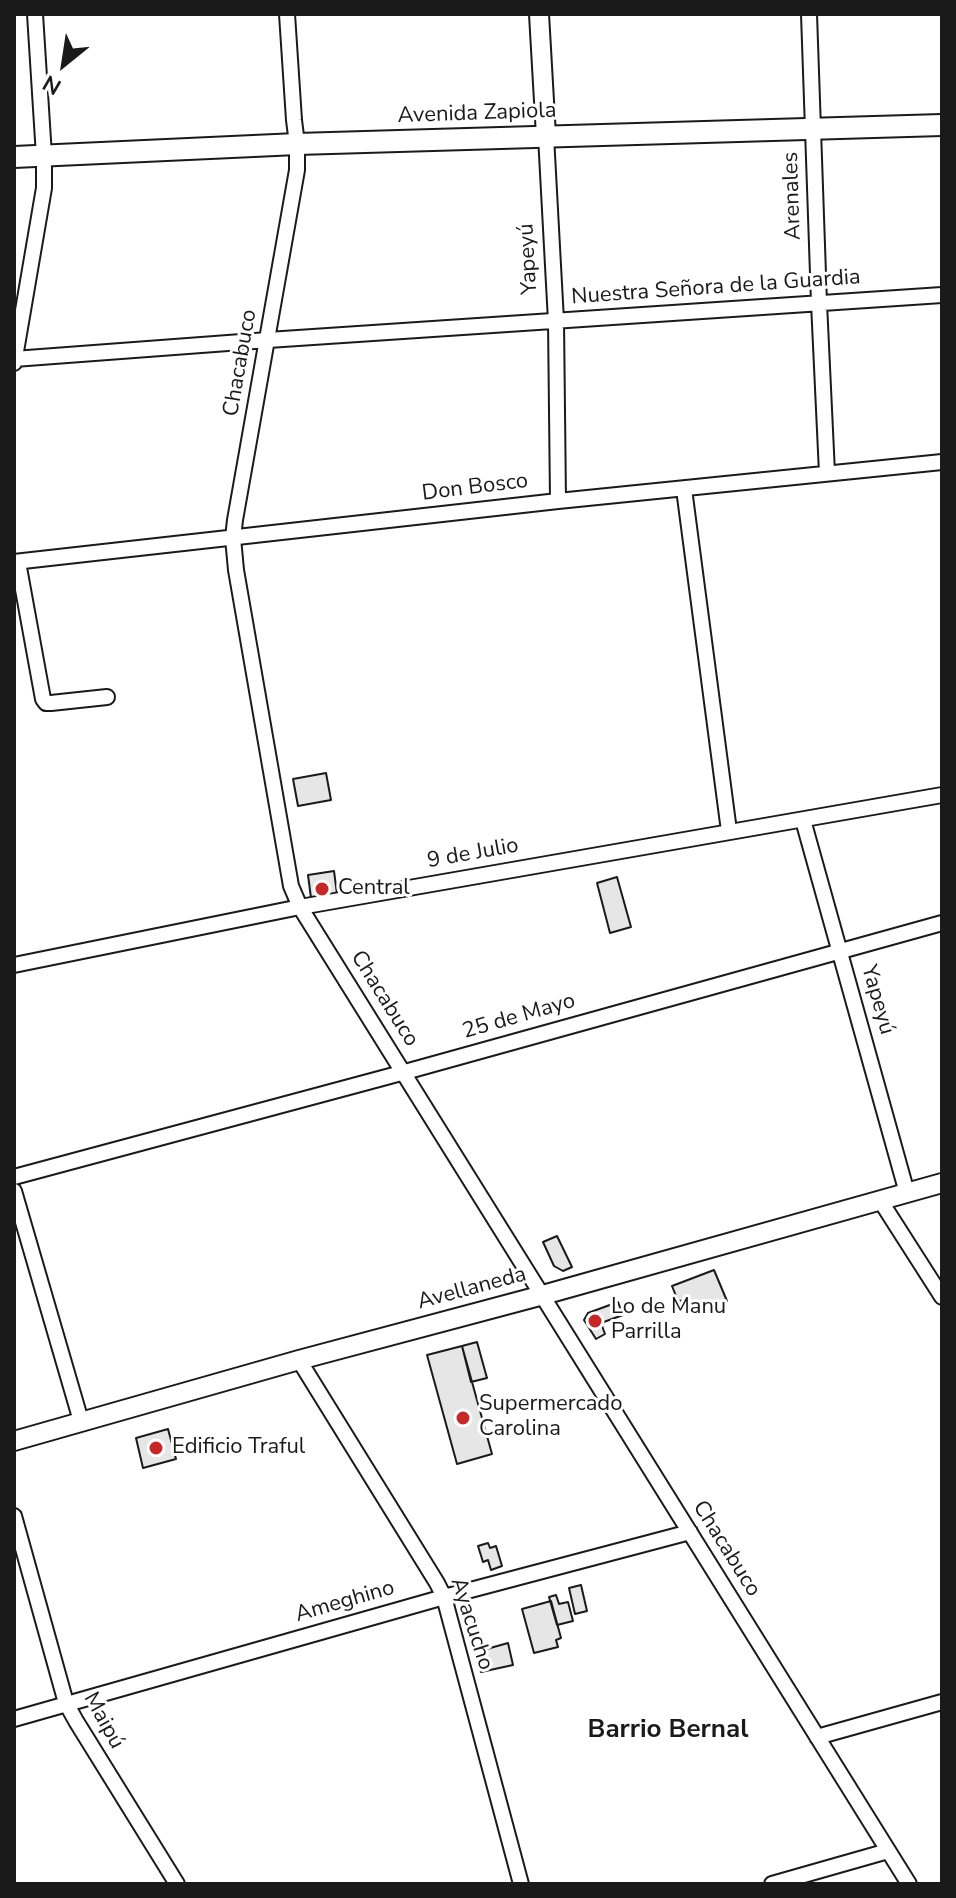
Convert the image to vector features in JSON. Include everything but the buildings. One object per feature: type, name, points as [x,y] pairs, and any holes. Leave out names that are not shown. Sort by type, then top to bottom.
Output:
[{"type":"main road","name":"Avenida Zapiola","points":[[14,157],[297,144],[942,125]]},
{"type":"street","points":[[14,360],[44,188],[35,14]]},
{"type":"street","name":"Chacabuco","points":[[287,14],[297,170],[233,538],[291,886],[300,907],[909,1884]]},
{"type":"street","name":"Yapeyú","points":[[539,14],[556,321],[558,501]]},
{"type":"street","name":"Arenales","points":[[809,14],[827,473]]},
{"type":"street","name":"Nuestra Señora de la Guardia","points":[[14,360],[942,295]]},
{"type":"street","name":"Don Bosco","points":[[16,562],[558,501],[942,462]]},
{"type":"street","points":[[684,489],[729,831]]},
{"type":"street","points":[[16,562],[43,699],[51,703],[107,697]]},
{"type":"street","name":"9 de Julio","points":[[14,965],[300,907],[942,795]]},
{"type":"street","name":"Yapeyú","points":[[803,820],[907,1193]]},
{"type":"street","name":"25 de Mayo","points":[[14,1177],[942,923]]},
{"type":"street","name":"Avellaneda","points":[[14,1441],[942,1183]]},
{"type":"street","points":[[14,1191],[81,1421]]},
{"type":"street","points":[[880,1200],[942,1297]]},
{"type":"street","name":"Ayacucho","points":[[299,1360],[444,1597],[521,1884]]},
{"type":"street","name":"Maipú","points":[[14,1516],[66,1703],[177,1884]]},
{"type":"street","name":"Ameghino","points":[[14,1719],[444,1597],[690,1532]]},
{"type":"street","points":[[817,1737],[942,1702]]},
{"type":"street","points":[[772,1884],[888,1851]]},
{"type":"place","name":"Central","points":[[322,889]]},
{"type":"place","name":"Lo de Manu Parrilla","points":[[595,1321]]},
{"type":"place","name":"Supermercado Carolina","points":[[463,1418]]},
{"type":"place","name":"Edificio Traful","points":[[156,1448]]},
{"type":"district","name":"Barrio Bernal","points":[[668,1731]]}]
